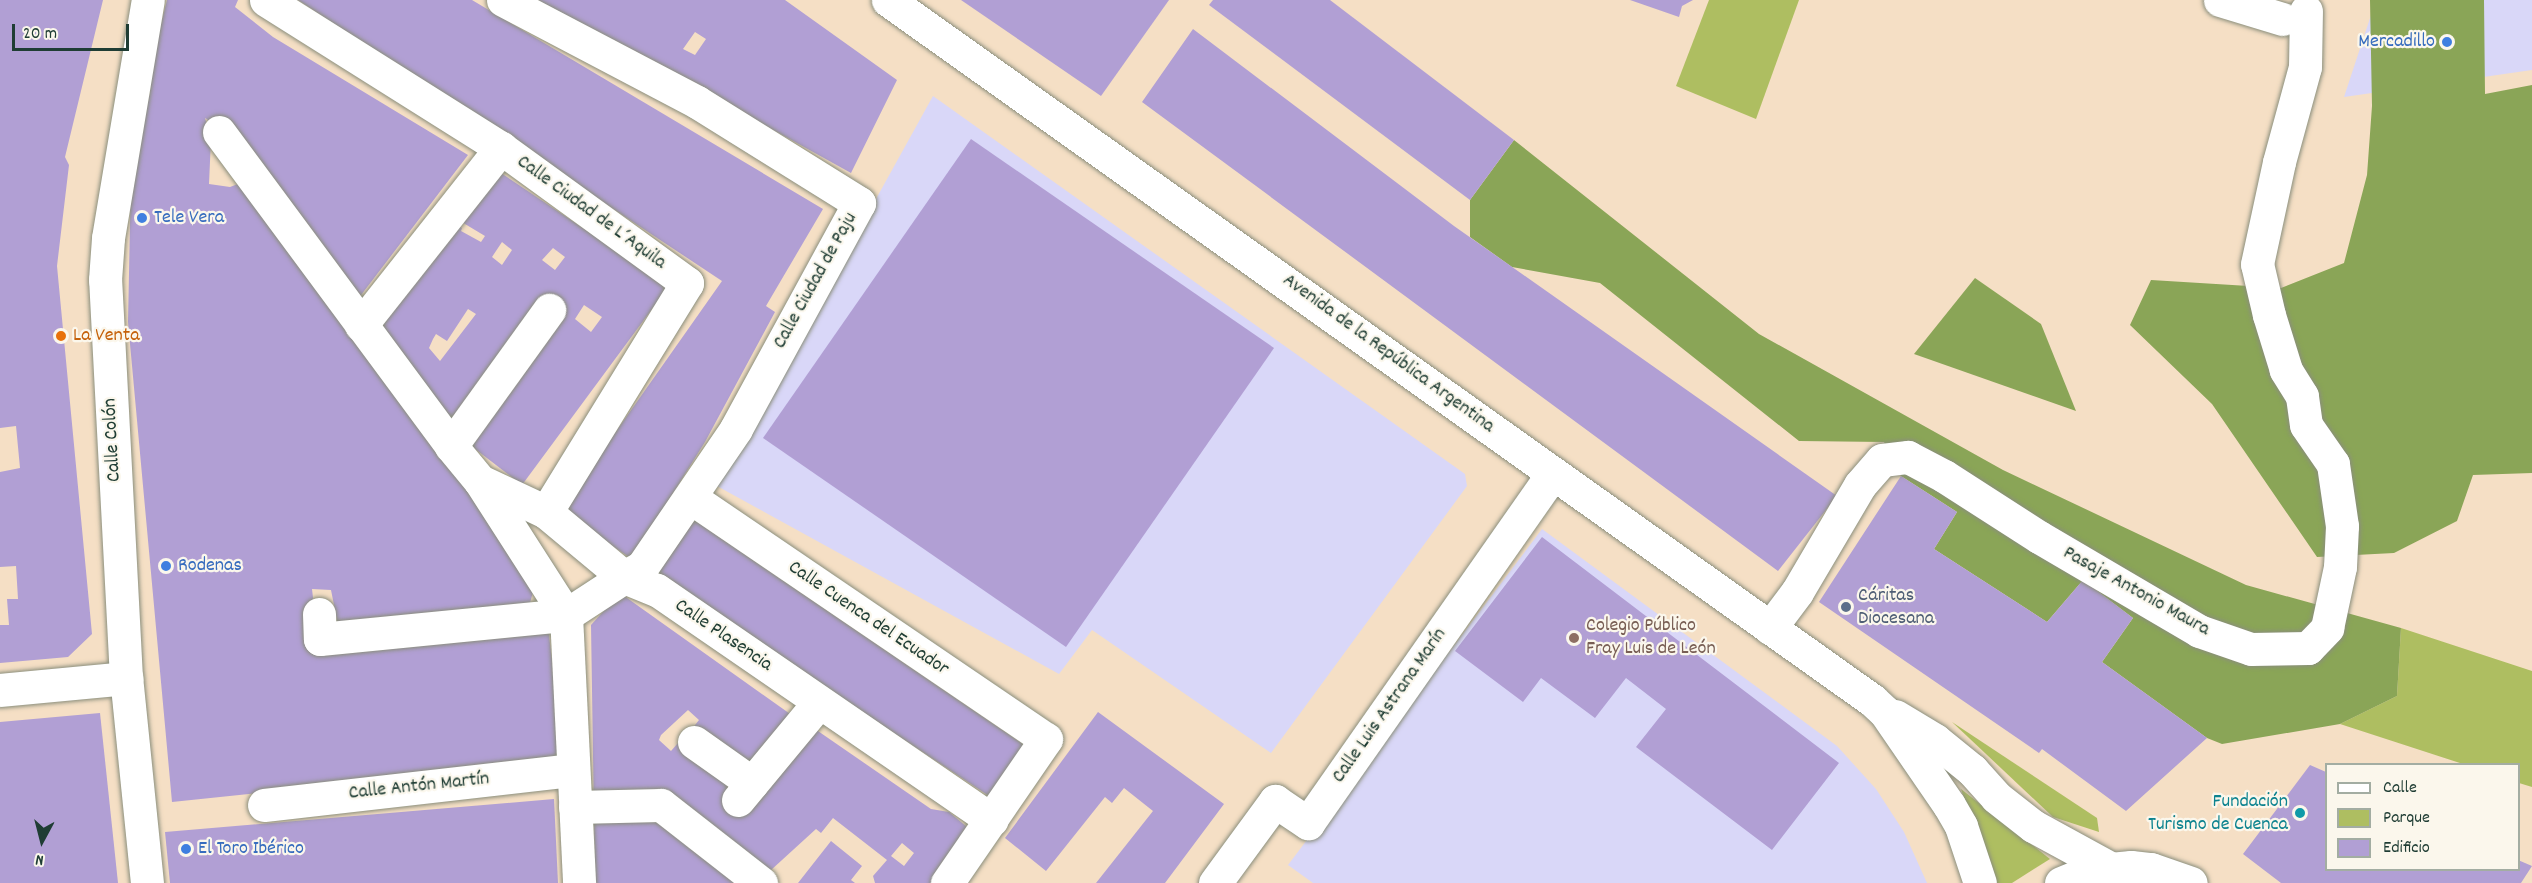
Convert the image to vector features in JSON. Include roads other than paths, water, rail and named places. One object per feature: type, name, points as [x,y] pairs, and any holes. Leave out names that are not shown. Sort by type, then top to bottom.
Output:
[{"type":"street","name":"Calle Colón","points":[[147,883],[126,678],[105,280],[108,238],[148,0]]},
{"type":"street","name":"Calle Ciudad de L´Aquila","points":[[266,0],[501,148],[687,283],[546,512]]},
{"type":"street","name":"Calle Ciudad de Paju","points":[[503,0],[697,102],[859,203],[736,429],[642,567],[566,615]]},
{"type":"street","name":"Avenida de la República Argentina","points":[[888,0],[1377,345],[1552,474],[1885,712],[1905,720],[1935,740],[1972,770],[1996,797],[2033,826],[2110,868]]},
{"type":"street","name":"Pasaje Antonio Maura","points":[[1770,628],[1797,592],[1860,485],[1882,460],[1908,458],[1944,476],[2039,537],[2199,631],[2251,649],[2308,648],[2326,628],[2340,567],[2342,526],[2333,464],[2306,425],[2302,396],[2286,370],[2269,315],[2257,264],[2279,162],[2305,67],[2294,15],[2220,0]]},
{"type":"street","points":[[219,132],[451,446],[480,481],[566,615],[579,883]]},
{"type":"street","points":[[361,325],[501,148]]},
{"type":"street","points":[[451,446],[549,310]]},
{"type":"street","name":"Calle Luis Astrana Marín","points":[[1215,883],[1275,801],[1308,823],[1552,474]]},
{"type":"street","name":"Calle Plasencia","points":[[480,481],[546,512],[624,577],[657,591],[992,820]]},
{"type":"street","name":"Calle Cuenca del Ecuador","points":[[691,498],[1046,739],[992,820]]},
{"type":"street","points":[[319,614],[320,639],[566,615]]},
{"type":"street","points":[[0,690],[126,678]]},
{"type":"street","points":[[694,742],[745,791],[819,702]]},
{"type":"street","name":"Avenida de la República Argentina","points":[[1885,712],[1949,805],[1960,826],[1980,883]]},
{"type":"street","name":"Calle Antón Martín","points":[[264,805],[573,770]]},
{"type":"street","points":[[575,807],[661,805],[769,881]]},
{"type":"street","points":[[947,883],[992,820]]},
{"type":"street","points":[[2061,883],[2091,871],[2110,868],[2151,869],[2191,883]]},
{"type":"place","name":"Mercadillo","points":[[2447,42]]},
{"type":"place","name":"Tele Vera","points":[[142,218]]},
{"type":"place","name":"La Venta","points":[[61,336]]},
{"type":"place","name":"Rodenas","points":[[166,566]]},
{"type":"place","name":"Cáritas Diocesana","points":[[1846,607]]},
{"type":"place","name":"Colegio Público Fray Luis de León","points":[[1574,638]]},
{"type":"place","name":"Fundación Turismo de Cuenca","points":[[2300,813]]},
{"type":"place","name":"El Toro Ibérico","points":[[186,849]]}]
